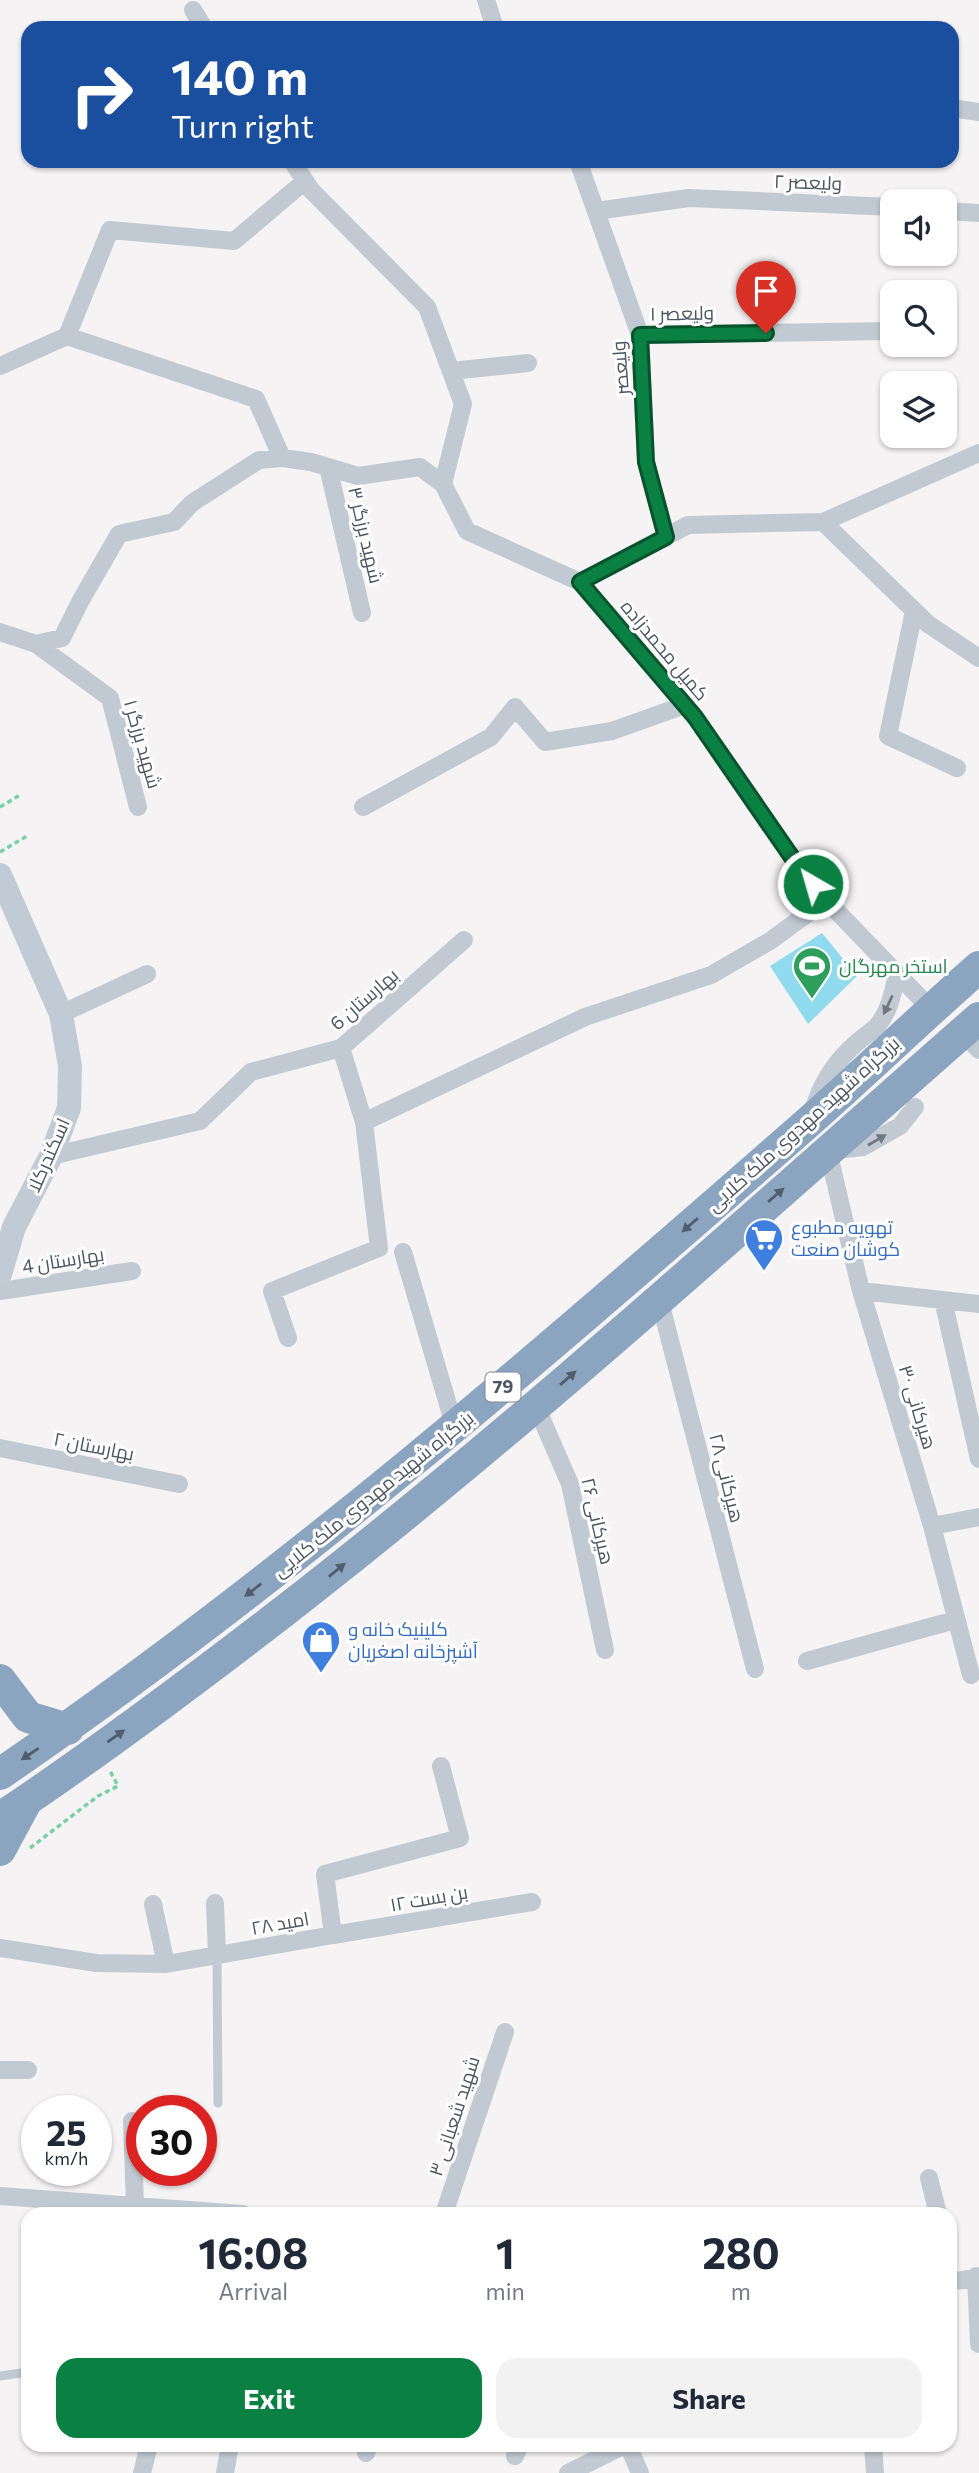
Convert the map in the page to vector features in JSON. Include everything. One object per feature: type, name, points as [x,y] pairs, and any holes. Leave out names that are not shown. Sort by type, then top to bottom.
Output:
[{"type":"highway","name":"بزرگراه شهید مهدوی ملک کلایی","points":[[0,1774],[68,1729],[272,1575],[455,1428],[807,1123],[979,967]]},
{"type":"highway","name":"بزرگراه شهید مهدوی ملک کلایی","points":[[0,1818],[239,1646],[422,1501],[536,1406],[828,1151],[973,1033]]},
{"type":"highway","points":[[0,1680],[28,1717],[68,1729]]},
{"type":"highway","points":[[12,1851],[27,1800]]},
{"type":"street","points":[[486,0],[493,21]]},
{"type":"street","points":[[193,10],[200,21]]},
{"type":"street","points":[[959,109],[979,112]]},
{"type":"street","points":[[36,644],[62,638],[80,600],[118,534],[174,522],[192,503],[259,460],[282,458],[311,462],[358,476],[420,467],[443,484],[463,404],[427,307],[311,190],[297,168]]},
{"type":"street","name":"ولیعصر","points":[[581,168],[640,335],[646,462],[666,537]]},
{"type":"street","points":[[67,336],[110,230],[234,241],[305,181]]},
{"type":"street","name":"ولیعصر ۲","points":[[596,211],[689,198],[880,206]]},
{"type":"street","points":[[957,212],[979,213]]},
{"type":"street","name":"ولیعصر ۱","points":[[640,335],[880,331]]},
{"type":"street","points":[[0,366],[67,336],[257,399],[282,458]]},
{"type":"street","points":[[451,371],[528,363]]},
{"type":"street","points":[[580,582],[688,525],[823,523],[979,453]]},
{"type":"street","name":"شهید برزگر ۳","points":[[328,467],[362,613]]},
{"type":"street","name":"کمیل محمدزاده","points":[[443,484],[467,531],[580,582],[685,705],[800,869],[826,900],[932,1010]]},
{"type":"street","points":[[823,523],[928,624],[979,658]]},
{"type":"street","points":[[914,611],[888,736],[957,768]]},
{"type":"street","name":"شهید برزگر ۱","points":[[0,632],[36,644],[110,698],[138,807]]},
{"type":"street","points":[[363,807],[491,737],[515,707],[545,743],[612,731],[685,705]]},
{"type":"street","name":"اسکندرکلا","points":[[0,875],[61,1014],[70,1066],[69,1108],[51,1156],[14,1227],[0,1275]]},
{"type":"street","points":[[364,1122],[585,1017],[711,975],[770,941],[826,900]]},
{"type":"street","name":"بهارستان 6","points":[[51,1156],[200,1121],[251,1072],[341,1048],[464,940]]},
{"type":"street","points":[[61,1014],[147,974]]},
{"type":"street","points":[[807,1123],[826,1079],[863,1035],[871,1032],[884,1015],[892,997],[897,974]]},
{"type":"street","points":[[288,1338],[272,1292],[379,1248],[364,1122],[341,1048]]},
{"type":"street","points":[[828,1151],[863,1147],[900,1126],[915,1107]]},
{"type":"street","name":"هیرکانی ۳۰","points":[[828,1151],[861,1291],[932,1526],[971,1675]]},
{"type":"street","points":[[402,1252],[455,1428]]},
{"type":"street","name":"بهارستان 4","points":[[0,1291],[132,1271]]},
{"type":"street","points":[[861,1291],[979,1304]]},
{"type":"street","name":"هیرکانی ۲۸","points":[[659,1298],[754,1669]]},
{"type":"street","points":[[943,1300],[979,1459]]},
{"type":"street","name":"هیرکانی ۲۶","points":[[536,1406],[570,1484],[605,1650]]},
{"type":"street","name":"بهارستان ۲","points":[[0,1448],[179,1484]]},
{"type":"street","points":[[932,1526],[979,1517]]},
{"type":"street","points":[[807,1661],[955,1620]]},
{"type":"street","name":"امید ۲۸","points":[[0,1948],[96,1963],[166,1964],[333,1936],[325,1874],[460,1838],[441,1766]]},
{"type":"street","name":"بن بست ۱۲","points":[[333,1936],[532,1902]]},
{"type":"street","points":[[215,1903],[217,1956]]},
{"type":"street","points":[[153,1904],[166,1964]]},
{"type":"street","name":"شهید شعبانی ۳","points":[[446,2207],[505,2032]]},
{"type":"street","points":[[0,2070],[28,2070]]},
{"type":"street","points":[[929,2178],[936,2207]]},
{"type":"street","points":[[134,2186],[135,2205]]},
{"type":"street","points":[[0,2196],[160,2207]]},
{"type":"street","points":[[957,2277],[977,2277],[979,2344]]},
{"type":"street","points":[[142,2473],[147,2452]]},
{"type":"street","points":[[225,2473],[229,2452]]},
{"type":"street","points":[[568,2473],[612,2452]]},
{"type":"street","points":[[630,2452],[640,2473]]},
{"type":"street","points":[[874,2452],[875,2473]]},
{"type":"lane","points":[[217,1956],[218,2103]]},
{"type":"lane","points":[[0,2376],[21,2373]]},
{"type":"path","points":[[0,807],[20,795]]},
{"type":"path","points":[[0,852],[27,836]]},
{"type":"path","points":[[12,1851],[118,1786]]},
{"type":"water","name":"استخر مهرگان","points":[[822,933],[857,976],[808,1024],[770,966]]},
{"type":"place","name":"استخر مهرگان","points":[[812,1000]]},
{"type":"place","name":"تهویه مطبوع کوشان صنعت","points":[[764,1272]]},
{"type":"place","name":"کلینیک خانه و آشپزخانه اصغریان","points":[[321,1674]]},
{"type":"route","points":[[766,333],[640,335],[646,462],[666,537],[580,582],[695,717],[813,884]]}]
